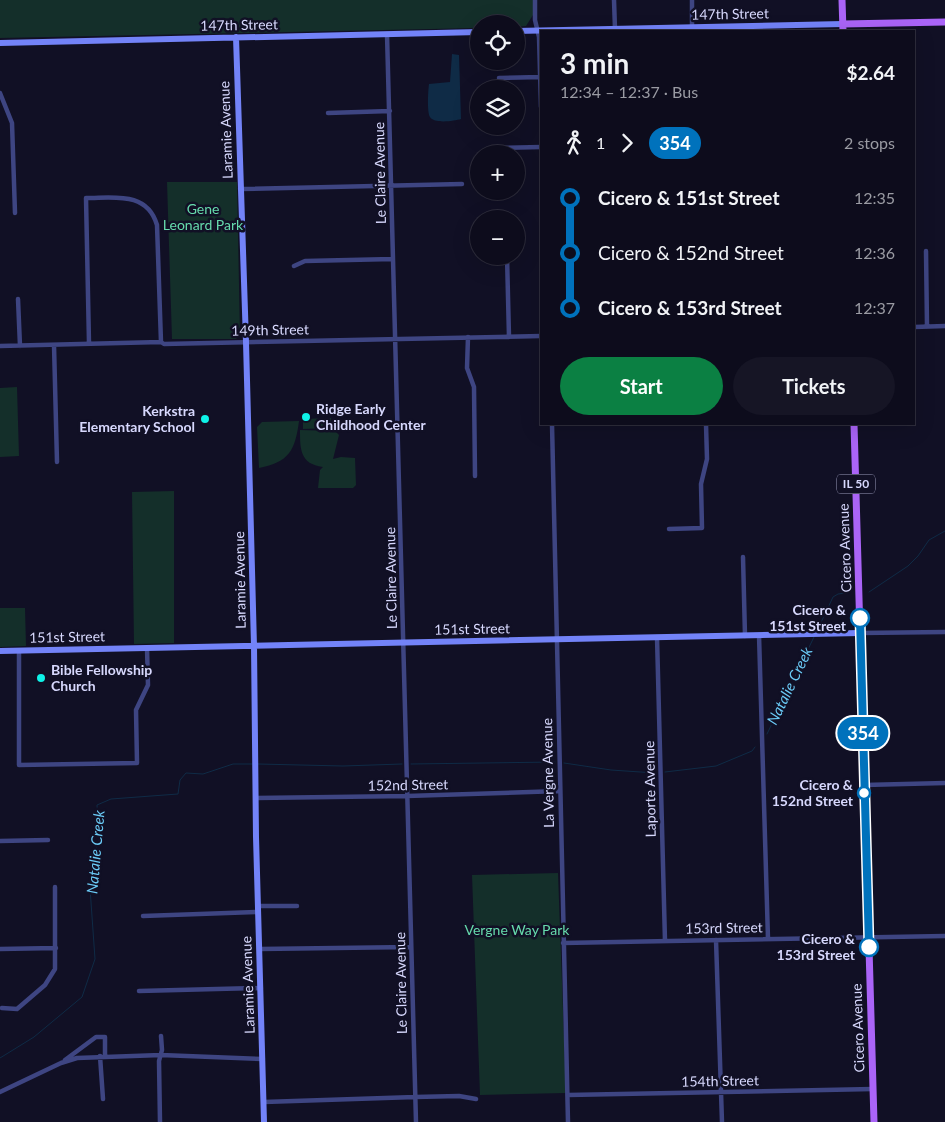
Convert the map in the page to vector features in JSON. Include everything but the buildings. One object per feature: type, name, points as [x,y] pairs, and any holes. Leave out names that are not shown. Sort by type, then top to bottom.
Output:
[{"type":"main road","points":[[842,0],[843,28]]},
{"type":"main road","name":"147th Street","points":[[843,28],[945,22]]},
{"type":"main road","name":"Cicero Avenue","points":[[854,425],[874,1122]]},
{"type":"street","points":[[499,78],[540,76],[540,37],[535,20],[535,0]]},
{"type":"street","points":[[614,0],[615,29]]},
{"type":"street","points":[[692,0],[692,27]]},
{"type":"street","name":"147th Street","points":[[576,30],[692,27],[843,28]]},
{"type":"street","name":"147th Street","points":[[525,31],[538,31]]},
{"type":"street","name":"147th Street","points":[[0,42],[470,32]]},
{"type":"street","name":"Le Claire Avenue","points":[[387,34],[416,1122]]},
{"type":"street","name":"Laramie Avenue","points":[[236,37],[254,646],[258,909],[264,1122]]},
{"type":"street","points":[[0,93],[12,123],[15,214]]},
{"type":"street","points":[[328,113],[390,112]]},
{"type":"street","points":[[525,147],[540,147]]},
{"type":"street","points":[[240,188],[462,184]]},
{"type":"street","points":[[89,343],[86,198],[131,199],[138,201],[149,209],[156,220],[158,231],[161,342]]},
{"type":"street","points":[[926,251],[927,326]]},
{"type":"street","points":[[294,266],[305,262],[393,260]]},
{"type":"street","points":[[507,265],[509,337]]},
{"type":"street","points":[[18,299],[20,346]]},
{"type":"street","points":[[915,327],[945,326]]},
{"type":"street","name":"149th Street","points":[[0,346],[540,336]]},
{"type":"street","points":[[468,337],[468,368],[474,387],[475,476]]},
{"type":"street","points":[[54,345],[57,462]]},
{"type":"street","name":"La Vergne Avenue","points":[[552,425],[568,1122]]},
{"type":"street","points":[[669,529],[702,528],[701,484],[706,459],[706,425]]},
{"type":"street","points":[[743,557],[745,636]]},
{"type":"street","name":"151st Street","points":[[0,651],[945,632]]},
{"type":"street","points":[[759,635],[768,938]]},
{"type":"street","name":"Laporte Avenue","points":[[657,637],[665,941]]},
{"type":"street","points":[[19,651],[19,765],[137,762],[136,710],[148,685],[148,648]]},
{"type":"street","points":[[864,785],[945,783]]},
{"type":"street","name":"152nd Street","points":[[256,798],[560,791]]},
{"type":"street","points":[[0,841],[48,840]]},
{"type":"street","points":[[2,1008],[17,1009],[45,985],[55,969],[55,887]]},
{"type":"street","points":[[143,916],[297,906]]},
{"type":"street","name":"153rd Street","points":[[563,944],[768,938],[945,936]]},
{"type":"street","points":[[716,940],[722,1122]]},
{"type":"street","points":[[260,949],[411,947]]},
{"type":"street","points":[[0,949],[56,948]]},
{"type":"street","points":[[139,991],[261,988]]},
{"type":"street","points":[[160,1122],[159,1061],[162,1036]]},
{"type":"street","points":[[62,1063],[96,1037],[105,1037],[102,1056],[102,1100]]},
{"type":"street","points":[[0,1092],[76,1058],[161,1055],[263,1059]]},
{"type":"street","name":"154th Street","points":[[568,1095],[873,1089]]},
{"type":"street","points":[[264,1102],[459,1096],[476,1099]]},
{"type":"green space","points":[[0,0],[533,0],[533,15],[525,26],[525,15],[470,15],[470,28],[0,38]]},
{"type":"green space","name":"Gene Leonard Park","points":[[167,182],[237,182],[240,335],[236,339],[172,339]]},
{"type":"green space","points":[[17,387],[19,456],[0,457],[0,388]]},
{"type":"green space","points":[[331,418],[331,428],[303,429],[303,419]]},
{"type":"green space","points":[[299,421],[295,440],[289,454],[277,462],[259,468],[257,427],[262,422]]},
{"type":"green space","points":[[300,430],[335,431],[339,435],[333,459],[341,457],[355,458],[356,485],[353,488],[318,488],[320,470],[323,467],[310,463],[306,459],[301,449]]},
{"type":"green space","points":[[174,491],[174,643],[134,644],[132,492]]},
{"type":"green space","points":[[0,608],[25,608],[26,646],[0,647]]},
{"type":"green space","name":"Vergne Way Park","points":[[558,873],[566,1093],[480,1095],[472,875]]},
{"type":"water","points":[[452,54],[459,55],[461,119],[436,121],[429,114],[429,84],[450,82]]},
{"type":"waterway","name":"Natalie Creek","points":[[869,592],[908,566],[929,540],[945,531]]},
{"type":"waterway","name":"Natalie Creek","points":[[817,631],[833,597],[846,593]]},
{"type":"waterway","name":"Natalie Creek","points":[[767,734],[814,637]]},
{"type":"waterway","name":"Natalie Creek","points":[[665,772],[716,766],[752,751],[755,747]]},
{"type":"waterway","name":"Natalie Creek","points":[[411,764],[555,762]]},
{"type":"waterway","name":"Natalie Creek","points":[[564,763],[611,770],[655,773]]},
{"type":"waterway","name":"Natalie Creek","points":[[0,1058],[34,1037],[82,997],[95,959],[90,888],[92,862],[99,839],[97,805],[111,799],[178,794],[180,780],[186,773],[203,774],[233,764],[252,764]]},
{"type":"waterway","name":"Natalie Creek","points":[[258,764],[343,766],[402,764]]},
{"type":"bus line","name":"354","points":[[860,618],[869,947]]},
{"type":"place","name":"Ridge Early Childhood Center","points":[[306,417]]},
{"type":"place","name":"Kerkstra Elementary School","points":[[205,419]]},
{"type":"place","name":"Cicero & 151st Street","points":[[860,618]]},
{"type":"place","name":"Bible Fellowship Church","points":[[41,678]]},
{"type":"place","name":"Cicero & 152nd Street","points":[[864,793]]},
{"type":"place","name":"Cicero & 153rd Street","points":[[869,947]]}]
